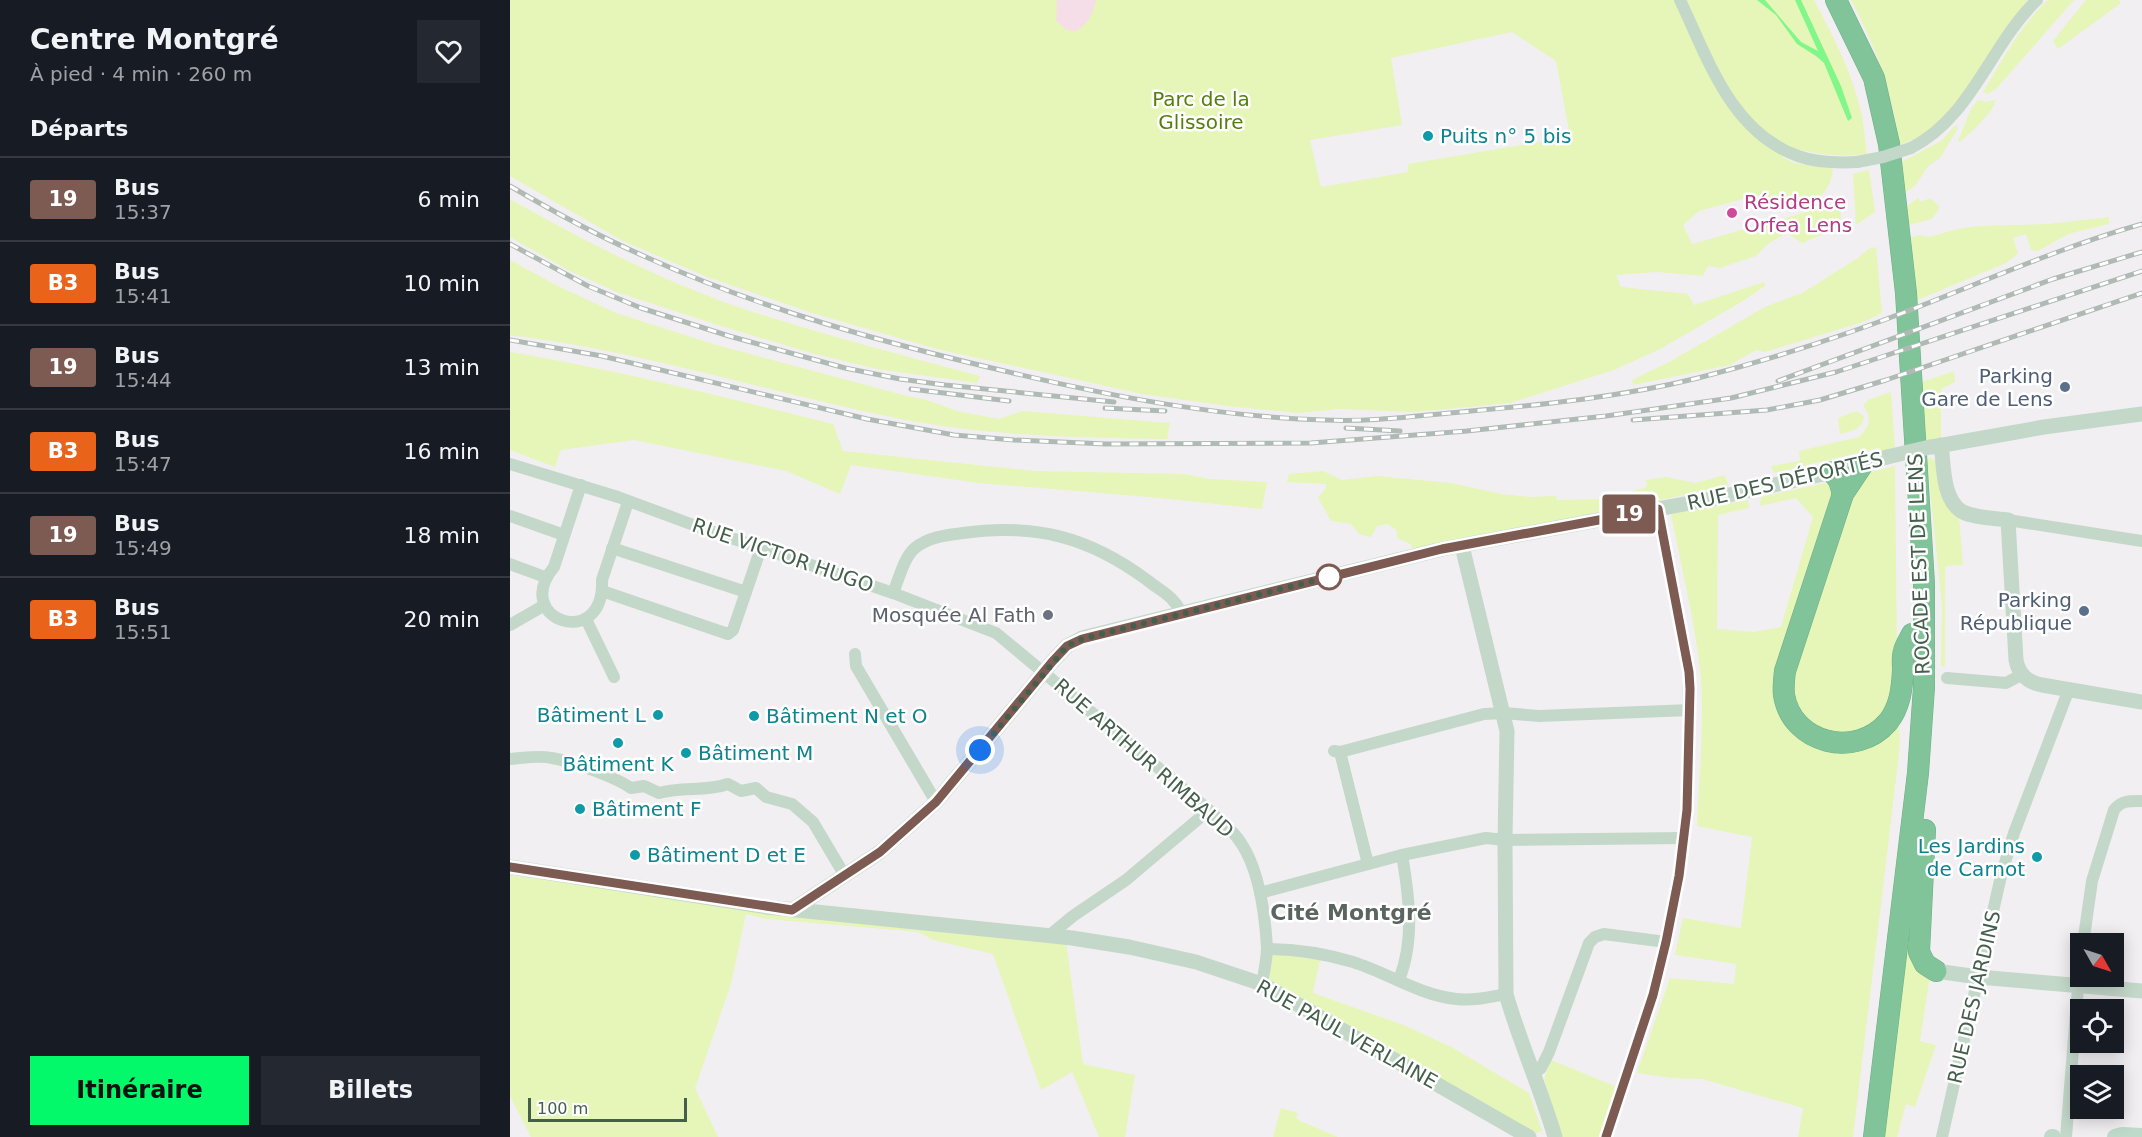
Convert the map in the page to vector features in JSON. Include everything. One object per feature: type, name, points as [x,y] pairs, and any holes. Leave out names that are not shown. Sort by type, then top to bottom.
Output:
[{"type":"highway","name":"ROCADE EST DE LENS","points":[[1822,0],[1861,81],[1875,138],[1883,186],[1907,509],[1912,634],[1910,718],[1904,794],[1862,1137]]},
{"type":"highway","name":"ROCADE EST DE LENS","points":[[1836,0],[1874,78],[1882,109],[1894,185],[1906,293],[1924,584],[1924,687],[1916,795],[1874,1137]]},
{"type":"highway","points":[[1863,464],[1843,494],[1785,672],[1784,696],[1792,716],[1812,735],[1837,744],[1865,740],[1878,732],[1892,717],[1899,702],[1903,652],[1912,634]]},
{"type":"highway","points":[[1832,472],[1839,480],[1843,494]]},
{"type":"highway","points":[[1924,687],[1932,714],[1919,952],[1925,964],[1936,971]]},
{"type":"main road","points":[[2115,1137],[2142,1136]]},
{"type":"street","points":[[1680,0],[1720,86],[1732,104],[1755,130],[1798,156],[1818,161],[1857,162],[1911,148],[1933,135],[1951,118],[1971,92],[2006,37],[2037,0]]},
{"type":"street","name":"RUE DES DÉPORTÉS","points":[[792,910],[899,837],[936,802],[1067,646],[1082,639],[1462,546],[1658,509],[1832,472],[1936,446],[2044,427],[2142,414]]},
{"type":"street","points":[[1936,446],[1948,494],[1961,510],[2008,520],[2142,541]]},
{"type":"street","name":"RUE VICTOR HUGO","points":[[510,464],[581,485],[893,592],[996,633],[1044,672]]},
{"type":"street","points":[[581,485],[554,567],[545,577],[541,588],[543,606],[554,618],[567,622],[586,619],[597,608],[602,591],[602,580],[628,502]]},
{"type":"street","points":[[1606,1137],[1653,995],[1666,942],[1687,810],[1689,672],[1658,509]]},
{"type":"street","points":[[510,516],[564,535]]},
{"type":"street","points":[[2008,520],[2016,660],[2021,675],[2034,684],[2142,702]]},
{"type":"street","points":[[893,592],[908,558],[914,549],[923,543],[945,535],[987,530],[1029,531],[1069,538],[1103,551],[1177,602],[1182,614]]},
{"type":"street","points":[[1462,546],[1507,731],[1506,994],[1555,1137]]},
{"type":"street","points":[[612,548],[746,592]]},
{"type":"street","points":[[602,591],[728,634],[733,630],[761,548]]},
{"type":"street","points":[[510,564],[545,577]]},
{"type":"street","points":[[510,625],[543,606]]},
{"type":"street","points":[[586,619],[614,677]]},
{"type":"street","points":[[855,654],[856,666],[936,802]]},
{"type":"street","name":"RUE ARTHUR RIMBAUD","points":[[1044,672],[1209,810],[1231,830],[1241,843],[1251,860],[1260,893],[1267,949],[1262,984]]},
{"type":"street","points":[[1947,678],[2006,683],[2021,675]]},
{"type":"street","name":"RUE DES JARDINS","points":[[1942,1137],[2001,876],[2014,833],[2070,689]]},
{"type":"street","points":[[1368,864],[1337,752],[1474,717],[1504,713],[1539,716],[1690,710]]},
{"type":"street","points":[[510,759],[535,756],[553,758],[620,780],[631,788],[644,786],[659,793],[671,789],[717,789],[729,784],[741,791],[756,788],[766,797],[792,804],[813,822],[845,876]]},
{"type":"street","points":[[2085,933],[2092,881],[2114,810],[2119,803],[2142,801]]},
{"type":"street","points":[[1050,935],[1073,916],[1126,880],[1209,810]]},
{"type":"street","points":[[1260,893],[1402,855],[1486,838],[1505,840],[1683,838]]},
{"type":"street","points":[[1399,980],[1408,942],[1409,912],[1402,855]]},
{"type":"street","name":"RUE PAUL VERLAINE","points":[[510,867],[792,910],[1050,935],[1129,946],[1196,962],[1262,984],[1529,1137]]},
{"type":"street","points":[[821,890],[821,906],[824,914]]},
{"type":"street","points":[[1534,1072],[1541,1068],[1549,1052],[1589,943],[1595,937],[1604,933],[1666,942]]},
{"type":"street","points":[[1267,949],[1287,949],[1353,962],[1426,993],[1457,1000],[1506,994]]},
{"type":"street","points":[[1936,971],[2070,984]]},
{"type":"street","points":[[2066,1137],[2077,987]]},
{"type":"street","points":[[2099,987],[2142,991]]},
{"type":"green space","name":"Parc de la Glissoire","points":[[510,0],[1814,0],[1853,83],[1861,112],[1867,154],[1832,155],[1797,149],[1782,157],[1794,163],[1833,169],[1827,188],[1817,198],[1784,210],[1781,199],[1760,204],[1758,195],[1699,211],[1683,225],[1692,244],[1824,207],[1827,209],[1841,207],[1840,227],[1802,243],[1787,233],[1769,243],[1756,256],[1720,268],[1708,266],[1703,276],[1657,272],[1616,275],[1621,287],[1688,294],[1694,305],[1764,282],[1765,286],[1738,304],[1660,349],[1614,370],[1510,403],[1413,412],[1338,409],[1298,413],[1228,406],[1142,394],[937,349],[812,313],[707,277],[623,241],[510,176]],"holes":[[[1512,32],[1556,61],[1570,137],[1408,164],[1408,172],[1321,187],[1310,140],[1402,125],[1391,58]]]},
{"type":"green space","points":[[1851,0],[2031,0],[1958,103],[1922,136],[1900,145],[1882,70]]},
{"type":"green space","points":[[2048,0],[2074,0],[1996,89],[1987,94],[1983,92],[2020,32]]},
{"type":"green space","points":[[2086,0],[2119,0],[2121,3],[2058,49],[2053,41]]},
{"type":"green space","points":[[1978,100],[1986,102],[1996,100],[1976,128],[1960,142],[1958,141],[1971,109]]},
{"type":"green space","points":[[1956,125],[1958,128],[1940,158],[1928,166],[1915,186],[1905,192],[1900,163],[1941,141]]},
{"type":"green space","points":[[1869,170],[1875,212],[1856,225],[1853,174]]},
{"type":"green space","points":[[1918,198],[1921,202],[1930,198],[1940,207],[1932,219],[1909,225],[1907,206]]},
{"type":"green space","points":[[510,199],[628,262],[721,301],[809,329],[980,376],[977,383],[877,369],[811,353],[619,293],[568,270],[510,237]]},
{"type":"green space","points":[[2109,217],[2109,224],[2068,234],[2038,251],[2031,250],[2026,234],[2013,238],[2018,254],[2006,263],[1915,301],[1910,238],[1919,235],[1929,237],[1977,226],[2048,224]]},
{"type":"green space","points":[[1876,247],[1882,313],[1863,322],[1765,352],[1756,350],[1730,365],[1633,385],[1632,380],[1669,362],[1765,307],[1802,293],[1858,258],[1868,249]]},
{"type":"green space","points":[[510,260],[616,313],[713,344],[927,400],[957,411],[999,419],[1022,411],[1170,423],[1167,439],[1000,433],[934,425],[852,409],[608,351],[510,335]]},
{"type":"green space","points":[[510,352],[632,376],[833,424],[843,451],[1034,471],[1185,474],[1210,479],[1267,482],[1262,509],[979,483],[851,465],[840,494],[786,471],[634,440],[561,450],[555,467],[510,450]]},
{"type":"green space","points":[[1954,371],[1955,382],[1941,389],[1941,437],[1923,443],[1919,383]]},
{"type":"green space","points":[[1891,392],[1895,449],[1882,451],[1878,448],[1774,473],[1771,466],[1800,461],[1799,451],[1859,437],[1869,418],[1863,406],[1868,400]]},
{"type":"green space","points":[[1853,412],[1864,416],[1863,421],[1856,429],[1840,434],[1838,418]]},
{"type":"green space","points":[[1927,459],[1936,461],[1959,516],[1963,565],[1945,566],[1945,666],[1941,666],[1942,606]]},
{"type":"green space","points":[[1895,466],[1897,652],[1891,703],[1876,724],[1843,737],[1807,722],[1790,698],[1789,685],[1848,496],[1863,474]]},
{"type":"green space","points":[[1323,471],[1342,480],[1377,476],[1451,483],[1501,494],[1531,497],[1556,496],[1557,500],[1606,499],[1606,494],[1623,494],[1647,487],[1646,480],[1666,477],[1695,483],[1725,475],[1728,485],[1414,550],[1409,543],[1398,539],[1396,530],[1388,524],[1377,526],[1371,537],[1359,534],[1351,524],[1331,521],[1318,498],[1326,488],[1326,484],[1287,482],[1289,474]]},
{"type":"green space","points":[[1825,483],[1831,485],[1834,490],[1779,685],[1813,741],[1899,721],[1900,746],[1853,1137],[1798,1137],[1803,1108],[1702,1079],[1671,1078],[1637,1073],[1670,978],[1734,984],[1736,964],[1675,955],[1683,918],[1741,928],[1752,837],[1697,826],[1702,728],[1700,669],[1691,611],[1671,514],[1748,500],[1749,508],[1718,515],[1717,629],[1753,632],[1781,627],[1813,517],[1796,498],[1760,506],[1761,497]]},
{"type":"green space","points":[[510,875],[669,898],[1066,942],[1083,1064],[1135,1075],[1125,1137],[1099,1137],[1072,1072],[1041,1090],[993,954],[933,940],[919,932],[766,919],[746,914],[731,984],[695,1088],[718,1137],[531,1137],[510,1096]]},
{"type":"green space","points":[[1914,890],[1930,975],[1920,1041],[1936,1045],[1915,1107],[1906,1104],[1897,1137],[1884,1137]]},
{"type":"green space","points":[[1271,953],[1320,960],[1313,993],[1406,1026],[1453,1048],[1529,1093],[1542,1131],[1531,1135],[1270,980],[1268,967]]},
{"type":"green space","points":[[1551,1060],[1617,1087],[1600,1137],[1562,1137],[1544,1079]]},
{"type":"green space","points":[[1281,1108],[1298,1113],[1296,1119],[1338,1137],[1273,1137]]},
{"type":"sand","points":[[1057,0],[1096,0],[1089,18],[1076,31],[1067,30],[1056,21]]},
{"type":"shaded area","points":[[1757,0],[1765,0],[1801,42],[1818,51],[1795,0],[1801,0],[1841,86],[1852,118],[1848,121],[1824,63],[1797,44],[1776,15]]},
{"type":"railway","points":[[510,186],[594,233],[690,276],[781,309],[873,338],[1013,373],[1129,398],[1246,415],[1325,420],[1393,418],[1551,403],[1669,385],[1781,355],[1837,337],[2057,252],[2142,224]]},
{"type":"railway","points":[[510,244],[588,286],[641,308],[729,336],[845,368],[945,385],[1114,402]]},
{"type":"railway","points":[[1778,381],[2053,279],[2142,252]]},
{"type":"railway","points":[[510,340],[602,356],[867,419],[954,435],[1106,444],[1311,443],[1467,431],[1606,416],[1731,398],[1836,372],[2142,271]]},
{"type":"railway","points":[[1633,420],[1767,410],[1820,400],[1886,380],[2142,293]]},
{"type":"railway","points":[[911,389],[1009,401]]},
{"type":"railway","points":[[1105,408],[1165,411]]},
{"type":"railway","points":[[1346,428],[1400,431]]},
{"type":"bus line","name":"19","points":[[510,867],[792,910],[899,837],[936,802],[1052,662],[1067,646],[1082,639],[1442,549],[1658,509],[1689,672],[1687,810],[1679,876],[1653,995],[1606,1137]]},
{"type":"place","name":"Puits n° 5 bis","points":[[1428,136]]},
{"type":"place","name":"Résidence Orfea Lens","points":[[1732,213]]},
{"type":"place","name":"Parking Gare de Lens","points":[[2065,387]]},
{"type":"place","name":"Parking République","points":[[2084,611]]},
{"type":"place","name":"Mosquée Al Fath","points":[[1048,615]]},
{"type":"place","name":"Bâtiment L","points":[[658,715]]},
{"type":"place","name":"Bâtiment N et O","points":[[754,716]]},
{"type":"place","name":"Bâtiment K","points":[[618,743]]},
{"type":"place","name":"Bâtiment M","points":[[686,753]]},
{"type":"place","name":"Bâtiment F","points":[[580,809]]},
{"type":"place","name":"Bâtiment D et E","points":[[635,855]]},
{"type":"place","name":"Les Jardins de Carnot","points":[[2037,857]]},
{"type":"district","name":"Cité Montgré","points":[[1351,912]]},
{"type":"route","points":[[980,750],[1067,646],[1082,639],[1329,577]]}]
